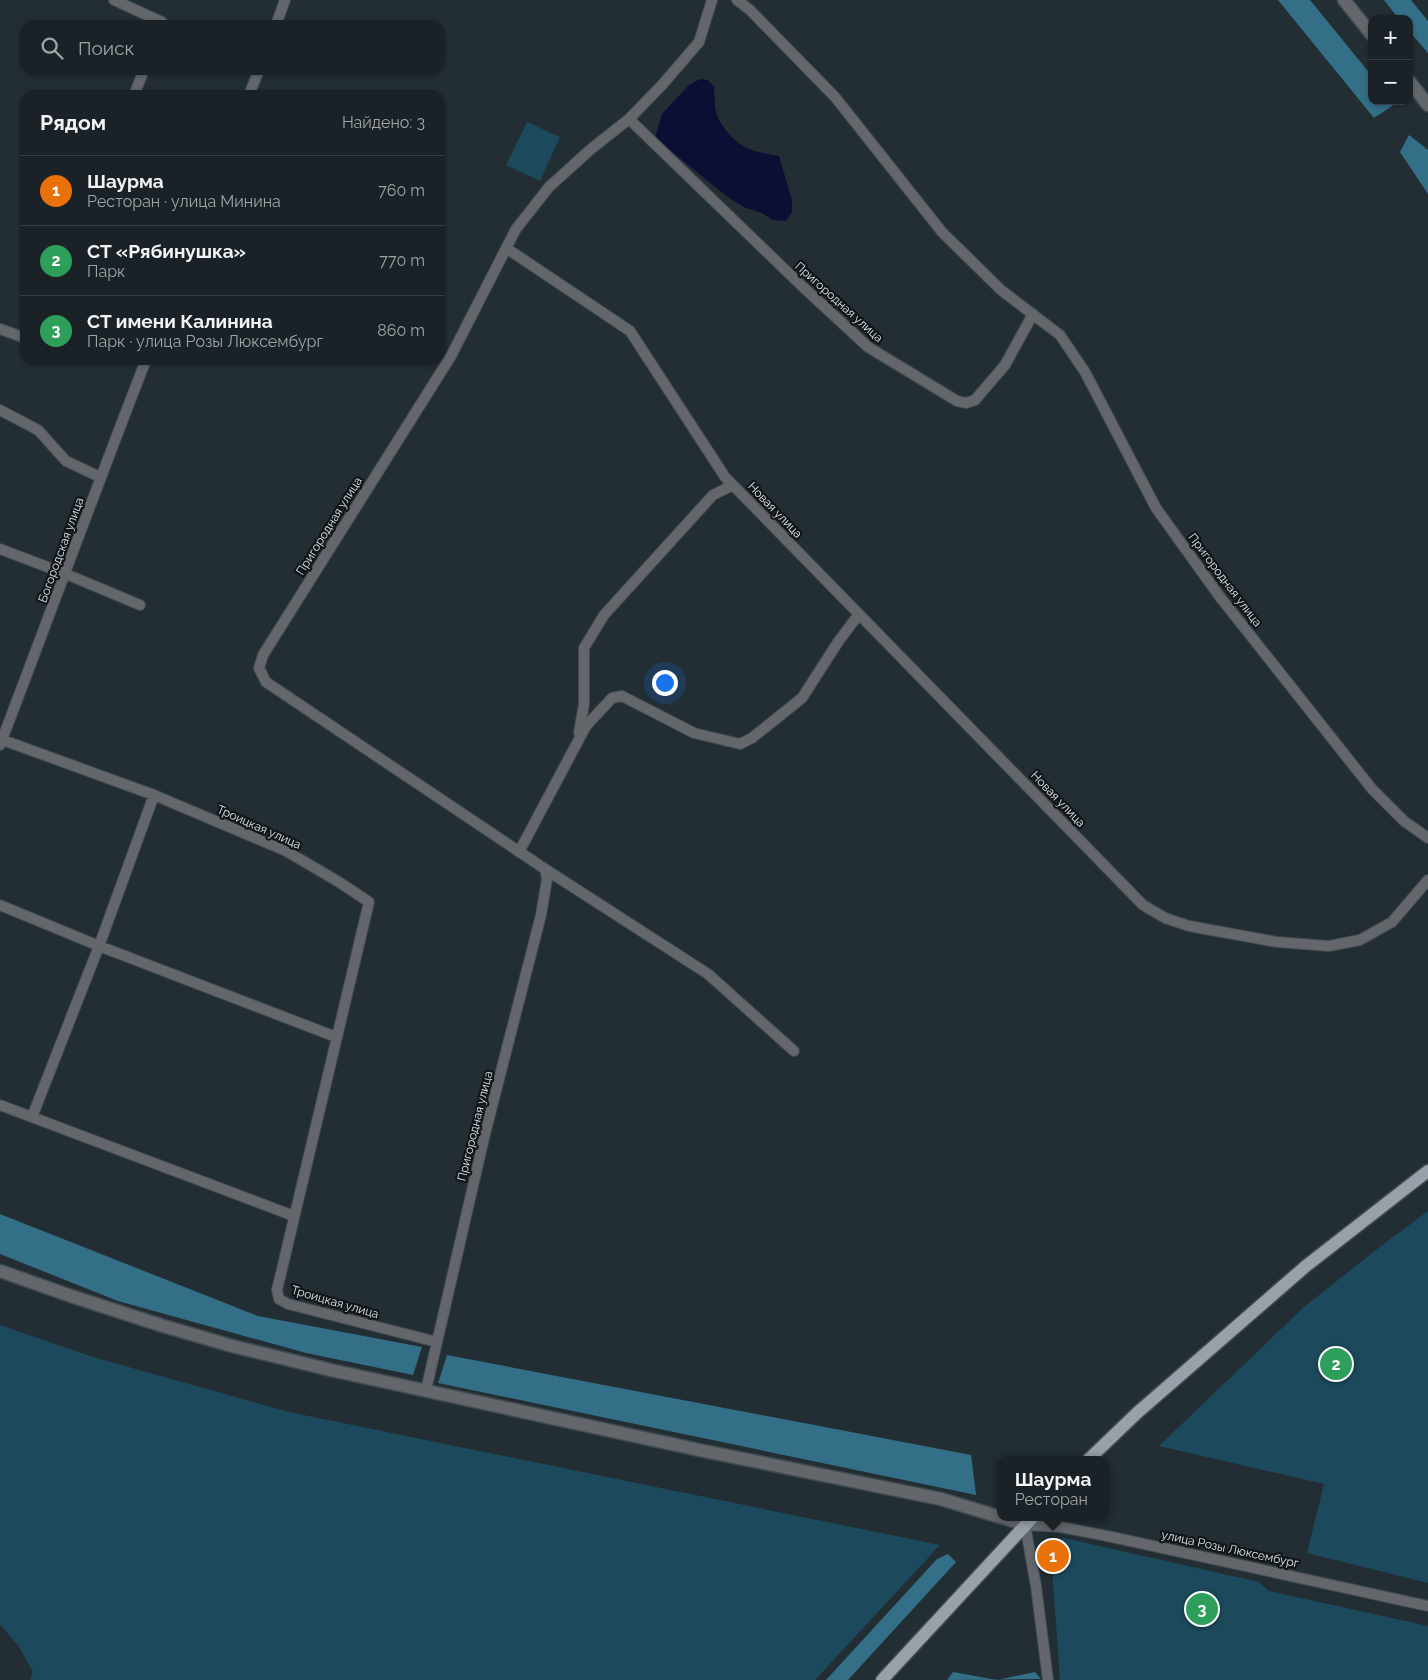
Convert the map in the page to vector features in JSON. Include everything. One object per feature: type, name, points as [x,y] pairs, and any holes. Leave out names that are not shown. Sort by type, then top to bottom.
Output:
[{"type":"main road","points":[[1092,1456],[1152,1400],[1306,1266],[1428,1171]]},
{"type":"main road","points":[[882,1680],[1029,1521]]},
{"type":"street","points":[[114,0],[158,20]]},
{"type":"street","points":[[278,20],[285,0]]},
{"type":"street","name":"Пригородная улица","points":[[712,0],[699,42],[662,85],[629,119],[590,149],[550,187],[516,229],[451,356],[263,655],[259,668],[266,682],[519,852],[708,974],[794,1051]]},
{"type":"street","name":"Пригородная улица","points":[[736,0],[750,10],[835,98],[942,232],[1001,290],[1060,335],[1085,372],[1156,508],[1220,597],[1372,789],[1404,821],[1428,838]]},
{"type":"street","points":[[1344,0],[1368,30]]},
{"type":"street","points":[[136,90],[142,75]]},
{"type":"street","points":[[251,90],[256,75]]},
{"type":"street","points":[[1413,86],[1428,105]]},
{"type":"street","name":"Пригородная улица","points":[[629,119],[868,347],[957,400],[966,403],[975,400],[1005,365],[1034,314]]},
{"type":"street","name":"Новая улица","points":[[506,248],[630,331],[725,477],[1143,905],[1165,918],[1189,926],[1277,942],[1329,946],[1360,940],[1392,922],[1428,880]]},
{"type":"street","points":[[0,329],[20,336]]},
{"type":"street","name":"Богородская улица","points":[[1,742],[144,365]]},
{"type":"street","points":[[0,410],[38,430],[66,462],[100,477]]},
{"type":"street","name":"Новая улица","points":[[579,740],[584,704],[584,648],[604,615],[713,495],[733,485]]},
{"type":"street","points":[[0,549],[66,574],[140,606]]},
{"type":"street","points":[[519,852],[586,726],[612,698],[622,696],[694,733],[740,744],[752,738],[802,698],[838,642],[859,614]]},
{"type":"street","name":"Троицкая улица","points":[[1,742],[154,795],[286,851],[369,902],[277,1290],[279,1298],[288,1304],[437,1342]]},
{"type":"street","points":[[32,1117],[99,946],[154,795]]},
{"type":"street","name":"Пригородная улица","points":[[426,1390],[485,1134],[541,915],[547,879],[545,869]]},
{"type":"street","points":[[0,906],[336,1037]]},
{"type":"street","points":[[0,1105],[294,1216]]},
{"type":"street","points":[[0,1271],[160,1325],[232,1346],[335,1371],[704,1451],[941,1499],[997,1516]]},
{"type":"street","points":[[1029,1521],[1048,1680]]},
{"type":"street","name":"улица Розы Люксембург","points":[[1029,1521],[1112,1537],[1428,1606]]},
{"type":"shaded area","points":[[1278,0],[1310,0],[1368,71],[1368,105],[1394,105],[1374,118]]},
{"type":"shaded area","points":[[1384,0],[1411,0],[1428,21],[1428,53],[1413,36],[1413,15],[1396,15]]},
{"type":"shaded area","points":[[700,79],[708,80],[714,87],[717,115],[731,136],[747,148],[779,156],[792,200],[792,212],[786,221],[773,220],[729,198],[655,138],[662,114],[689,85]]},
{"type":"shaded area","points":[[527,122],[560,137],[540,181],[506,165]]},
{"type":"shaded area","points":[[1409,135],[1428,150],[1428,194],[1400,152]]},
{"type":"shaded area","points":[[1428,1211],[1428,1583],[1307,1553],[1324,1484],[1159,1446],[1304,1307]]},
{"type":"shaded area","points":[[0,1214],[258,1316],[422,1347],[413,1375],[306,1353],[118,1301],[0,1254]]},
{"type":"shaded area","points":[[0,1325],[93,1357],[289,1412],[940,1545],[815,1680],[30,1680],[33,1672],[19,1647],[0,1624]]},
{"type":"shaded area","points":[[447,1355],[971,1455],[976,1495],[438,1383]]},
{"type":"shaded area","points":[[1064,1538],[1259,1582],[1269,1591],[1428,1626],[1428,1680],[1060,1680],[1051,1553],[1052,1544]]},
{"type":"shaded area","points":[[948,1554],[956,1562],[848,1680],[826,1680],[937,1559]]},
{"type":"shaded area","points":[[953,1672],[994,1679],[947,1680]]},
{"type":"shaded area","points":[[1035,1672],[1041,1679],[1000,1679]]},
{"type":"place","name":"СТ «Рябинушка»","points":[[1336,1364]]},
{"type":"place","name":"Шаурма","points":[[1053,1556]]},
{"type":"place","name":"СТ имени Калинина","points":[[1202,1609]]}]
